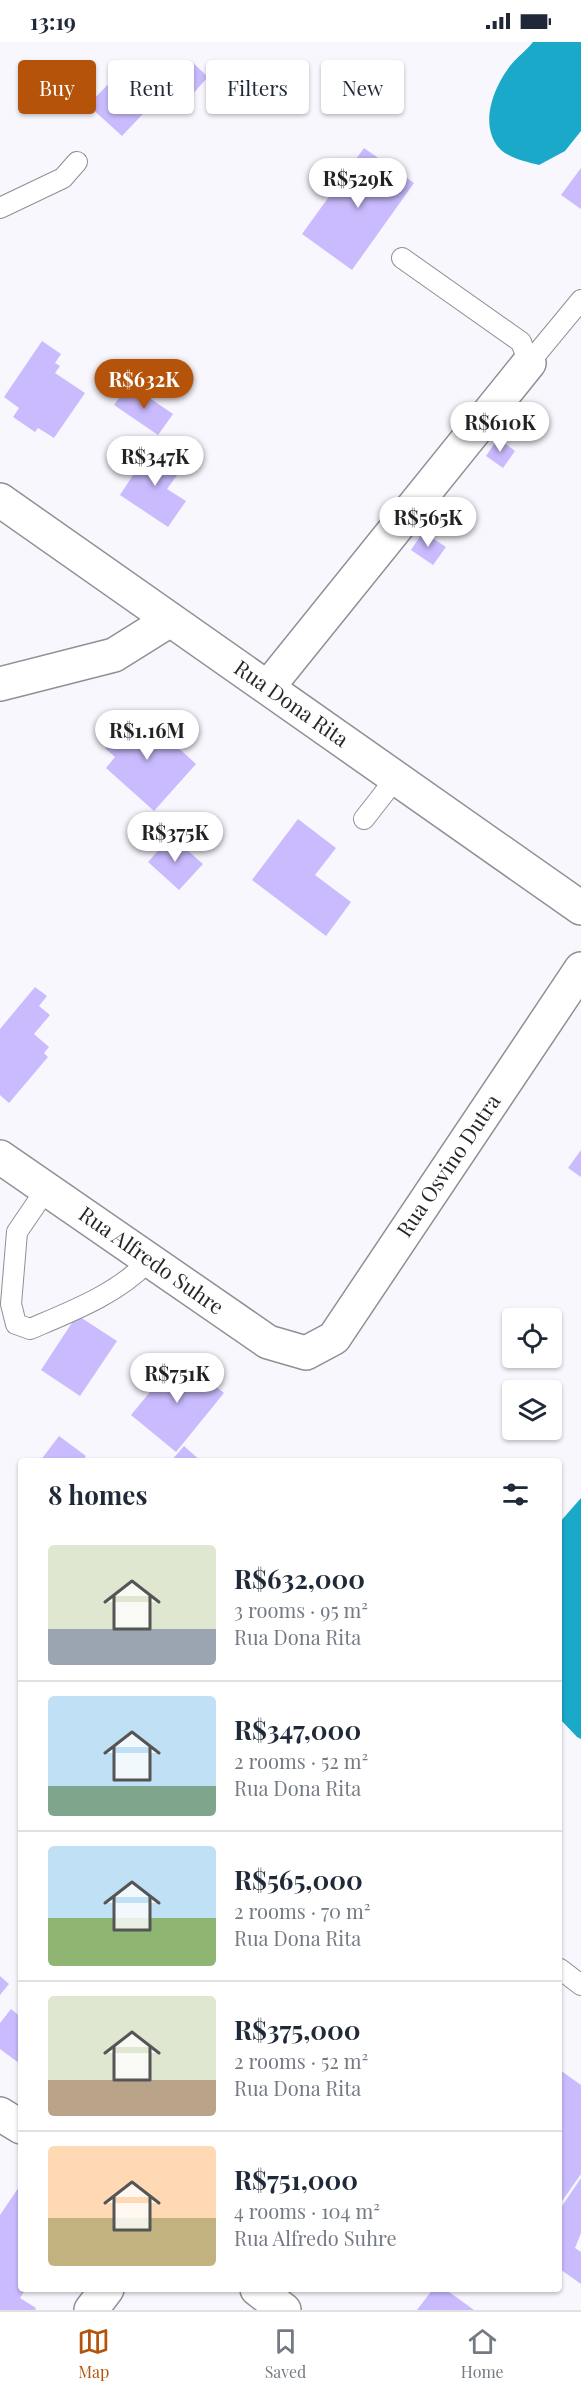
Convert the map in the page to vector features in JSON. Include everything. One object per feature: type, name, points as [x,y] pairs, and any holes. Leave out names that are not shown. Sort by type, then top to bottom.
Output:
[{"type":"street","points":[[268,687],[529,363]]},
{"type":"street","name":"Rua Dona Rita","points":[[0,500],[581,908]]},
{"type":"street","points":[[0,684],[114,656],[170,620]]},
{"type":"street","name":"Rua Osvino Dutra","points":[[306,1353],[334,1338],[581,969]]},
{"type":"street","name":"Rua Alfredo Suhre","points":[[0,1157],[268,1342],[306,1353]]},
{"type":"street","points":[[0,2114],[18,2125]]},
{"type":"street","points":[[91,2310],[105,2292]]},
{"type":"street","points":[[261,2292],[284,2310]]},
{"type":"lane","points":[[0,208],[63,178],[78,162]]},
{"type":"lane","points":[[402,258],[521,342],[529,363],[581,300]]},
{"type":"lane","points":[[364,819],[396,778]]},
{"type":"lane","points":[[47,1188],[17,1232],[11,1304],[16,1324],[30,1329],[73,1310],[138,1272],[149,1260]]},
{"type":"lane","points":[[562,1971],[581,1985]]},
{"type":"water","points":[[533,42],[581,42],[581,131],[565,151],[539,165],[513,157],[500,149],[493,139],[489,118],[494,95],[504,75]]},
{"type":"water","points":[[581,1498],[581,1739],[562,1721],[562,1520]]},
{"type":"building","points":[[194,64],[206,75],[206,79],[194,92]]},
{"type":"building","points":[[108,84],[108,114],[143,114],[122,136],[96,112],[96,97]]},
{"type":"building","points":[[364,148],[414,183],[352,270],[302,234]]},
{"type":"building","points":[[581,168],[581,209],[561,195]]},
{"type":"building","points":[[42,341],[61,354],[55,363],[60,366],[55,373],[85,393],[54,438],[38,428],[35,432],[13,417],[19,408],[4,397]]},
{"type":"building","points":[[129,384],[173,414],[158,435],[114,405]]},
{"type":"building","points":[[498,438],[515,451],[503,468],[486,456]]},
{"type":"building","points":[[152,446],[183,467],[167,489],[186,501],[168,527],[120,495]]},
{"type":"building","points":[[423,532],[446,547],[433,565],[411,550]]},
{"type":"building","points":[[138,711],[196,764],[154,811],[106,768],[115,757],[105,748]]},
{"type":"building","points":[[298,819],[336,848],[315,875],[351,902],[326,936],[252,880]]},
{"type":"building","points":[[171,836],[203,864],[179,890],[148,862]]},
{"type":"building","points":[[35,987],[47,996],[39,1006],[50,1015],[34,1034],[49,1047],[44,1053],[48,1057],[9,1103],[0,1095],[0,1029]]},
{"type":"building","points":[[581,1150],[581,1177],[568,1168]]},
{"type":"building","points":[[77,1315],[117,1341],[80,1396],[41,1370]]},
{"type":"building","points":[[179,1357],[224,1393],[176,1452],[131,1415]]},
{"type":"building","points":[[59,1436],[86,1456],[85,1458],[42,1458]]},
{"type":"building","points":[[184,1446],[198,1458],[174,1458]]},
{"type":"building","points":[[0,1976],[9,1984],[0,1995]]},
{"type":"building","points":[[11,2009],[18,2015],[18,2062],[0,2049],[0,2023]]},
{"type":"building","points":[[562,2071],[581,2085],[581,2174],[562,2201]]},
{"type":"building","points":[[581,2178],[581,2233],[575,2248],[581,2252],[581,2284],[562,2270],[562,2206]]},
{"type":"building","points":[[18,2188],[18,2292],[24,2292],[20,2298],[36,2308],[35,2310],[0,2310],[0,2215]]},
{"type":"building","points":[[431,2292],[449,2292],[474,2310],[417,2310]]}]
